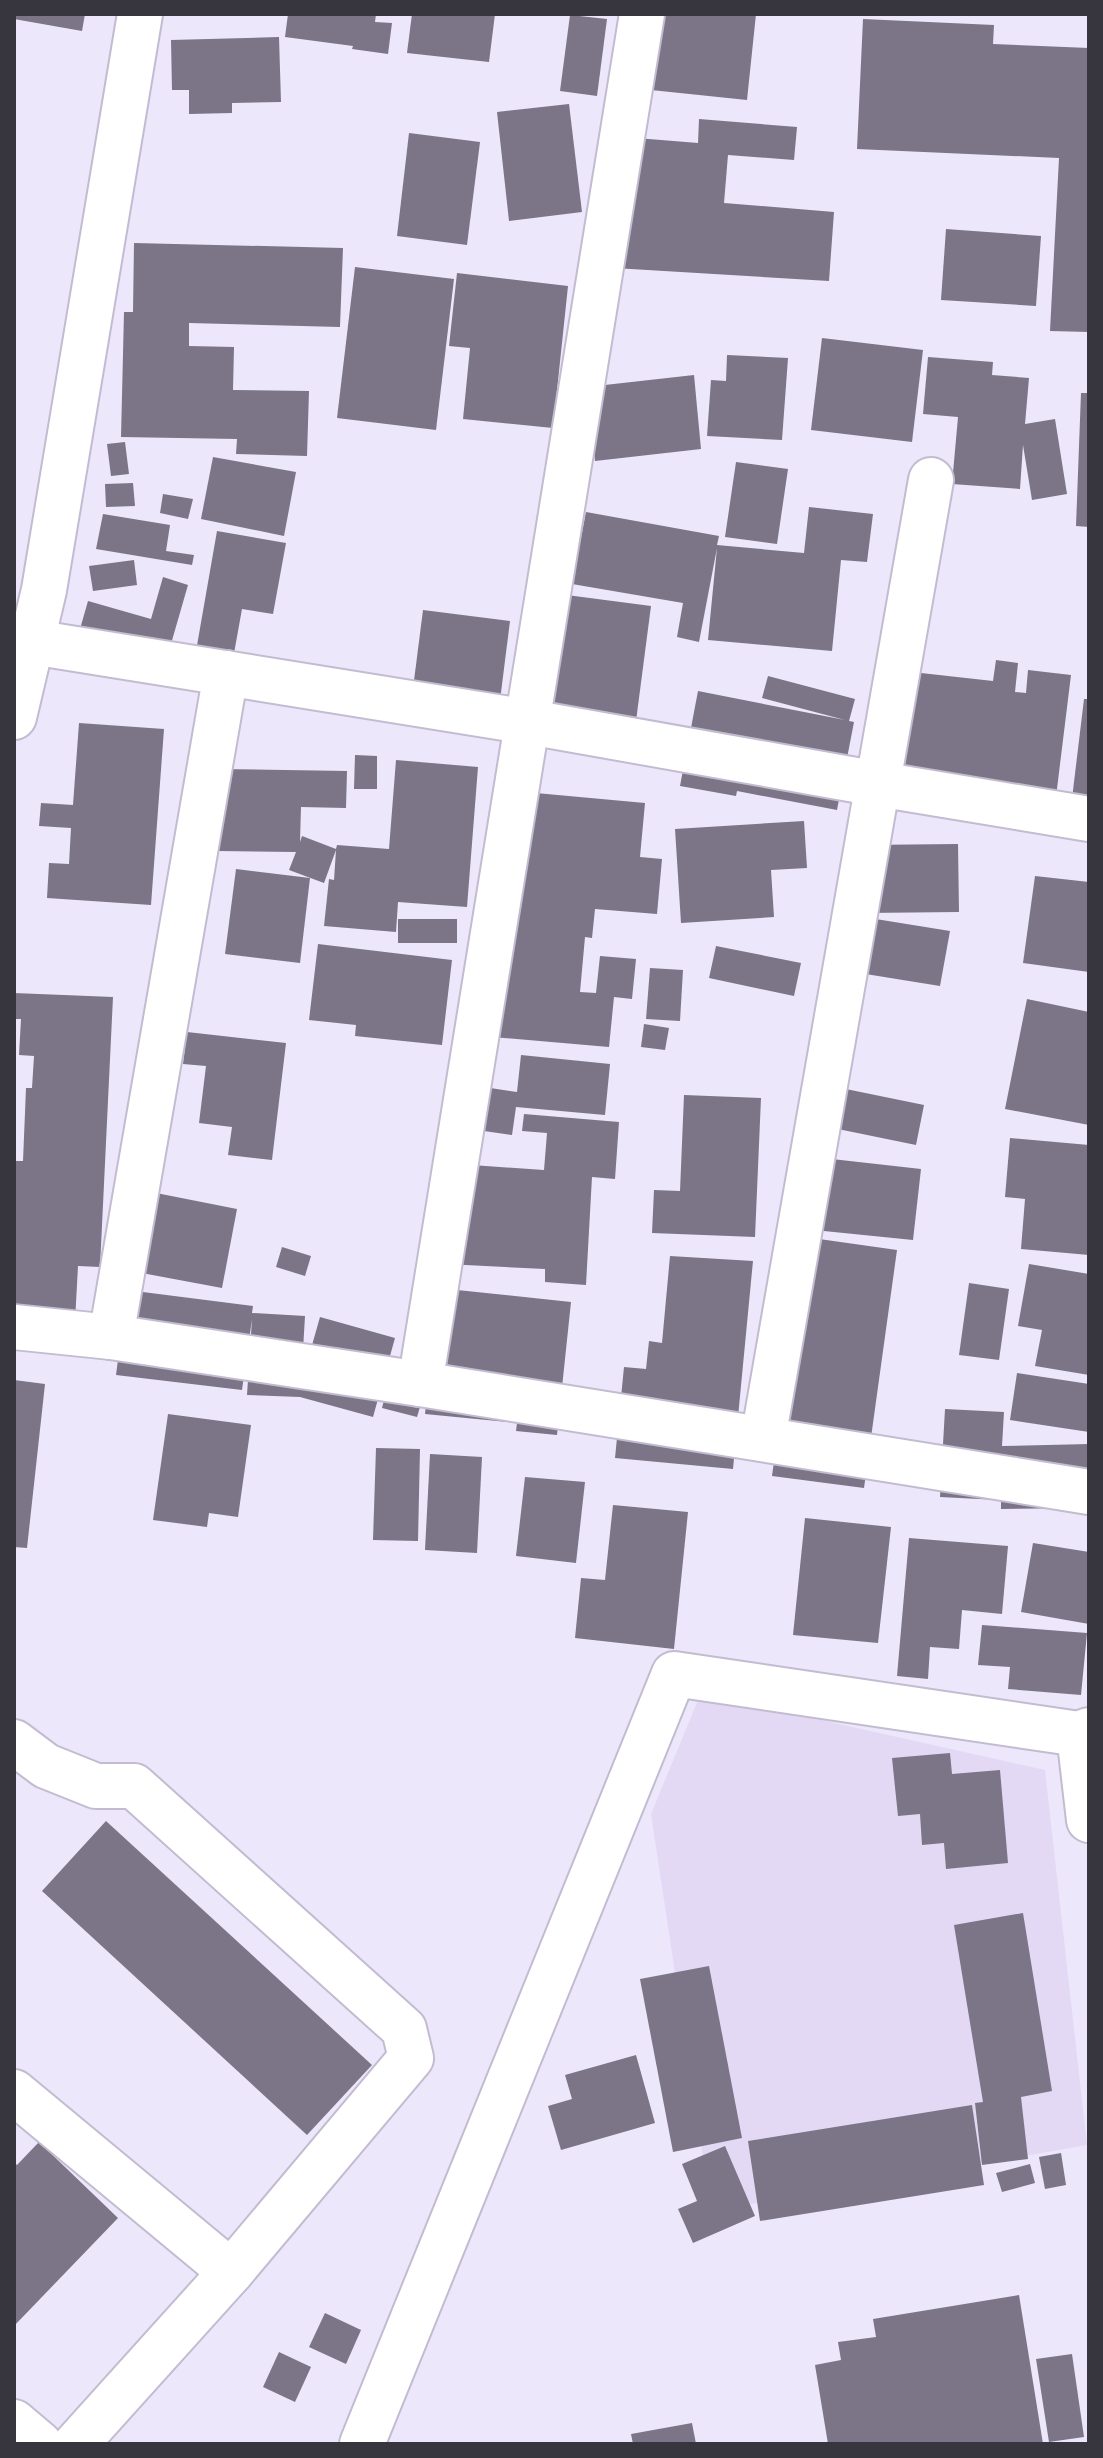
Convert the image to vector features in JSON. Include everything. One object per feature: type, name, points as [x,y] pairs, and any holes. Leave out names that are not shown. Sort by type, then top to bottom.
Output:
[{"type":"street","points":[[14,717],[44,590],[140,14]]},
{"type":"street","points":[[420,1384],[642,14]]},
{"type":"street","points":[[763,1439],[931,480]]},
{"type":"street","points":[[32,642],[529,722],[1089,819]]},
{"type":"street","points":[[111,1337],[226,673]]},
{"type":"street","points":[[14,1327],[111,1337],[420,1384],[1089,1492]]},
{"type":"street","points":[[362,2444],[674,1674],[1084,1732],[1089,1820]]},
{"type":"street","points":[[14,1742],[46,1766],[96,1786],[134,1786],[404,2029],[411,2058],[231,2272],[76,2444]]},
{"type":"street","points":[[14,2092],[231,2272]]},
{"type":"street","points":[[14,2422],[40,2444]]},
{"type":"shaded area","points":[[701,1693],[1045,1770],[1087,2145],[711,2211],[651,1814]]},
{"type":"building","points":[[14,14],[85,14],[82,31],[14,19]]},
{"type":"building","points":[[288,14],[376,14],[375,22],[392,23],[388,54],[285,37]]},
{"type":"building","points":[[412,14],[495,14],[489,62],[407,53]]},
{"type":"building","points":[[659,14],[756,14],[747,100],[651,90]]},
{"type":"building","points":[[570,15],[607,19],[597,96],[560,91]]},
{"type":"building","points":[[863,19],[994,25],[993,44],[1089,48],[1089,332],[1050,331],[1059,158],[857,149]]},
{"type":"building","points":[[279,37],[281,102],[232,103],[232,113],[189,114],[189,90],[172,90],[171,40]]},
{"type":"building","points":[[569,104],[582,212],[509,221],[497,112]]},
{"type":"building","points":[[699,119],[797,127],[794,160],[728,155],[724,203],[834,212],[829,281],[614,268],[624,137],[698,143]]},
{"type":"building","points":[[409,133],[480,142],[467,245],[397,236]]},
{"type":"building","points":[[946,229],[1041,236],[1036,306],[941,300]]},
{"type":"building","points":[[134,243],[343,248],[340,327],[189,323],[189,346],[234,347],[233,390],[309,391],[307,456],[236,454],[237,439],[121,437],[124,312],[133,312]]},
{"type":"building","points":[[355,267],[454,279],[436,430],[337,418]]},
{"type":"building","points":[[457,273],[568,286],[553,428],[463,419],[470,348],[449,346]]},
{"type":"building","points":[[822,338],[923,350],[912,442],[811,430]]},
{"type":"building","points":[[727,355],[788,358],[782,440],[707,436],[711,380],[726,381]]},
{"type":"building","points":[[928,357],[993,362],[992,375],[1029,378],[1025,424],[1055,419],[1067,494],[1032,500],[1023,445],[1020,489],[952,484],[958,417],[923,414]]},
{"type":"building","points":[[694,375],[701,449],[595,461],[587,387]]},
{"type":"building","points":[[1081,393],[1089,393],[1089,527],[1076,526]]},
{"type":"building","points":[[125,442],[129,474],[111,476],[107,444]]},
{"type":"building","points":[[213,457],[296,472],[284,536],[201,519]]},
{"type":"building","points":[[736,462],[788,469],[777,544],[725,537]]},
{"type":"building","points":[[133,483],[135,506],[106,507],[105,484]]},
{"type":"building","points":[[163,494],[193,499],[188,519],[160,513]]},
{"type":"building","points":[[809,507],[873,514],[867,562],[841,560],[832,651],[708,640],[717,548],[699,642],[677,637],[683,603],[572,584],[586,512],[719,536],[717,545],[804,553]]},
{"type":"building","points":[[103,514],[170,525],[166,551],[194,555],[192,565],[96,549]]},
{"type":"building","points":[[217,531],[286,543],[273,614],[242,609],[229,681],[192,674]]},
{"type":"building","points":[[134,560],[137,585],[93,591],[89,566]]},
{"type":"building","points":[[163,577],[188,585],[162,675],[74,650],[88,601],[151,619]]},
{"type":"building","points":[[559,594],[651,606],[633,744],[541,732]]},
{"type":"building","points":[[423,610],[510,621],[498,716],[411,704]]},
{"type":"building","points":[[996,660],[1018,663],[1015,692],[1026,693],[1028,670],[1071,675],[1054,813],[879,793],[894,670],[993,681]]},
{"type":"building","points":[[768,676],[855,699],[849,721],[854,722],[837,810],[737,791],[736,796],[680,786],[698,691],[845,720],[762,698]]},
{"type":"building","points":[[1084,699],[1089,699],[1089,834],[1068,832]]},
{"type":"building","points":[[79,723],[164,729],[151,905],[47,898],[49,863],[69,864],[71,828],[39,826],[41,803],[73,805]]},
{"type":"building","points":[[355,755],[377,756],[377,789],[354,789]]},
{"type":"building","points":[[396,760],[478,767],[467,907],[398,902],[396,932],[324,926],[329,879],[334,880],[336,850],[324,883],[289,870],[296,852],[218,851],[220,769],[347,771],[346,808],[301,807],[300,842],[302,836],[336,849],[337,845],[389,849]]},
{"type":"building","points":[[514,791],[645,803],[640,857],[662,859],[657,914],[595,909],[592,938],[585,937],[580,992],[596,993],[600,956],[636,959],[632,999],[614,997],[609,1047],[492,1037]]},
{"type":"building","points":[[804,821],[807,868],[771,870],[774,917],[681,923],[675,829]]},
{"type":"building","points":[[958,844],[959,912],[864,913],[863,845]]},
{"type":"building","points":[[236,869],[310,878],[300,963],[225,954]]},
{"type":"building","points":[[1035,876],[1089,882],[1089,972],[1023,963]]},
{"type":"building","points":[[857,916],[950,931],[940,986],[847,971]]},
{"type":"building","points":[[398,919],[457,919],[457,943],[398,943]]},
{"type":"building","points":[[318,944],[452,960],[442,1045],[355,1036],[356,1025],[309,1020]]},
{"type":"building","points":[[716,946],[801,963],[794,996],[709,978]]},
{"type":"building","points":[[650,968],[683,970],[680,1021],[646,1019]]},
{"type":"building","points":[[14,993],[113,997],[100,1267],[78,1266],[74,1340],[14,1338],[14,1161],[23,1161],[26,1088],[32,1088],[34,1056],[19,1055],[21,1019],[14,1019]]},
{"type":"building","points":[[1027,999],[1089,1012],[1089,1125],[1005,1109]]},
{"type":"building","points":[[644,1024],[669,1028],[665,1050],[641,1047]]},
{"type":"building","points":[[187,1032],[286,1043],[272,1160],[228,1155],[232,1127],[199,1123],[206,1066],[183,1064]]},
{"type":"building","points":[[521,1055],[610,1064],[605,1115],[516,1107],[512,1135],[470,1129],[477,1086],[517,1092]]},
{"type":"building","points":[[841,1088],[924,1105],[916,1145],[833,1128]]},
{"type":"building","points":[[684,1095],[761,1098],[755,1237],[652,1233],[654,1190],[680,1191]]},
{"type":"building","points":[[524,1114],[619,1122],[615,1179],[592,1177],[586,1285],[545,1282],[545,1269],[446,1264],[458,1164],[544,1170],[547,1133],[522,1131]]},
{"type":"building","points":[[1010,1138],[1089,1145],[1089,1255],[1021,1249],[1025,1199],[1005,1197]]},
{"type":"building","points":[[823,1158],[921,1169],[913,1240],[814,1230]]},
{"type":"building","points":[[146,1191],[237,1209],[222,1288],[131,1271]]},
{"type":"building","points":[[805,1237],[897,1250],[864,1488],[772,1476]]},
{"type":"building","points":[[282,1247],[311,1256],[305,1276],[276,1267]]},
{"type":"building","points":[[670,1256],[753,1261],[733,1469],[615,1458],[624,1367],[646,1369],[649,1341],[662,1343]]},
{"type":"building","points":[[1029,1264],[1089,1274],[1089,1375],[1035,1366],[1042,1330],[1018,1326]]},
{"type":"building","points":[[969,1283],[1009,1289],[999,1360],[959,1355]]},
{"type":"building","points":[[438,1288],[571,1302],[557,1435],[516,1431],[517,1423],[425,1414]]},
{"type":"building","points":[[127,1290],[253,1306],[252,1313],[305,1316],[301,1384],[320,1317],[395,1338],[373,1417],[300,1397],[247,1395],[252,1319],[242,1390],[116,1375]]},
{"type":"building","points":[[1017,1373],[1089,1384],[1089,1432],[1010,1420]]},
{"type":"building","points":[[14,1380],[45,1384],[27,1548],[14,1547]]},
{"type":"building","points":[[389,1381],[425,1390],[417,1417],[382,1408]]},
{"type":"building","points":[[945,1409],[1004,1412],[1002,1446],[1089,1444],[1089,1508],[1001,1509],[1001,1486],[999,1500],[940,1497]]},
{"type":"building","points":[[168,1414],[251,1425],[238,1517],[209,1513],[207,1527],[153,1520]]},
{"type":"building","points":[[376,1448],[420,1449],[418,1541],[373,1540]]},
{"type":"building","points":[[430,1454],[482,1457],[477,1553],[425,1550]]},
{"type":"building","points":[[525,1477],[585,1482],[576,1563],[516,1556]]},
{"type":"building","points":[[613,1505],[688,1512],[674,1649],[575,1638],[581,1578],[605,1580]]},
{"type":"building","points":[[805,1518],[891,1527],[878,1643],[793,1635]]},
{"type":"building","points":[[909,1538],[1008,1546],[1002,1614],[962,1610],[959,1649],[930,1647],[928,1679],[897,1676]]},
{"type":"building","points":[[1033,1543],[1089,1552],[1089,1624],[1021,1612]]},
{"type":"building","points":[[982,1625],[1087,1633],[1081,1695],[1008,1689],[1010,1667],[978,1665]]},
{"type":"building","points":[[950,1753],[952,1774],[1000,1770],[1008,1863],[946,1869],[944,1843],[922,1845],[920,1814],[898,1816],[892,1758]]},
{"type":"building","points":[[106,1821],[372,2065],[307,2135],[42,1891]]},
{"type":"building","points":[[1023,1913],[1052,2091],[1021,2097],[1028,2159],[982,2165],[975,2103],[983,2102],[954,1925]]},
{"type":"building","points":[[709,1966],[742,2138],[673,2152],[640,1979]]},
{"type":"building","points":[[636,2055],[655,2123],[561,2150],[548,2106],[572,2099],[565,2075]]},
{"type":"building","points":[[972,2105],[984,2185],[760,2221],[748,2141]]},
{"type":"building","points":[[39,2142],[118,2218],[14,2326],[14,2162],[17,2165]]},
{"type":"building","points":[[725,2146],[755,2216],[693,2243],[678,2209],[697,2201],[682,2164]]},
{"type":"building","points":[[1061,2153],[1066,2185],[1045,2189],[1039,2157]]},
{"type":"building","points":[[1030,2164],[1035,2183],[1002,2192],[996,2173]]},
{"type":"building","points":[[1019,2295],[1043,2444],[828,2444],[815,2365],[841,2360],[838,2342],[876,2337],[873,2319]]},
{"type":"building","points":[[325,2313],[361,2330],[346,2364],[309,2347]]},
{"type":"building","points":[[279,2352],[311,2367],[295,2402],[263,2387]]},
{"type":"building","points":[[1072,2354],[1084,2437],[1049,2442],[1036,2359]]},
{"type":"building","points":[[692,2423],[696,2444],[633,2444],[631,2434]]}]
